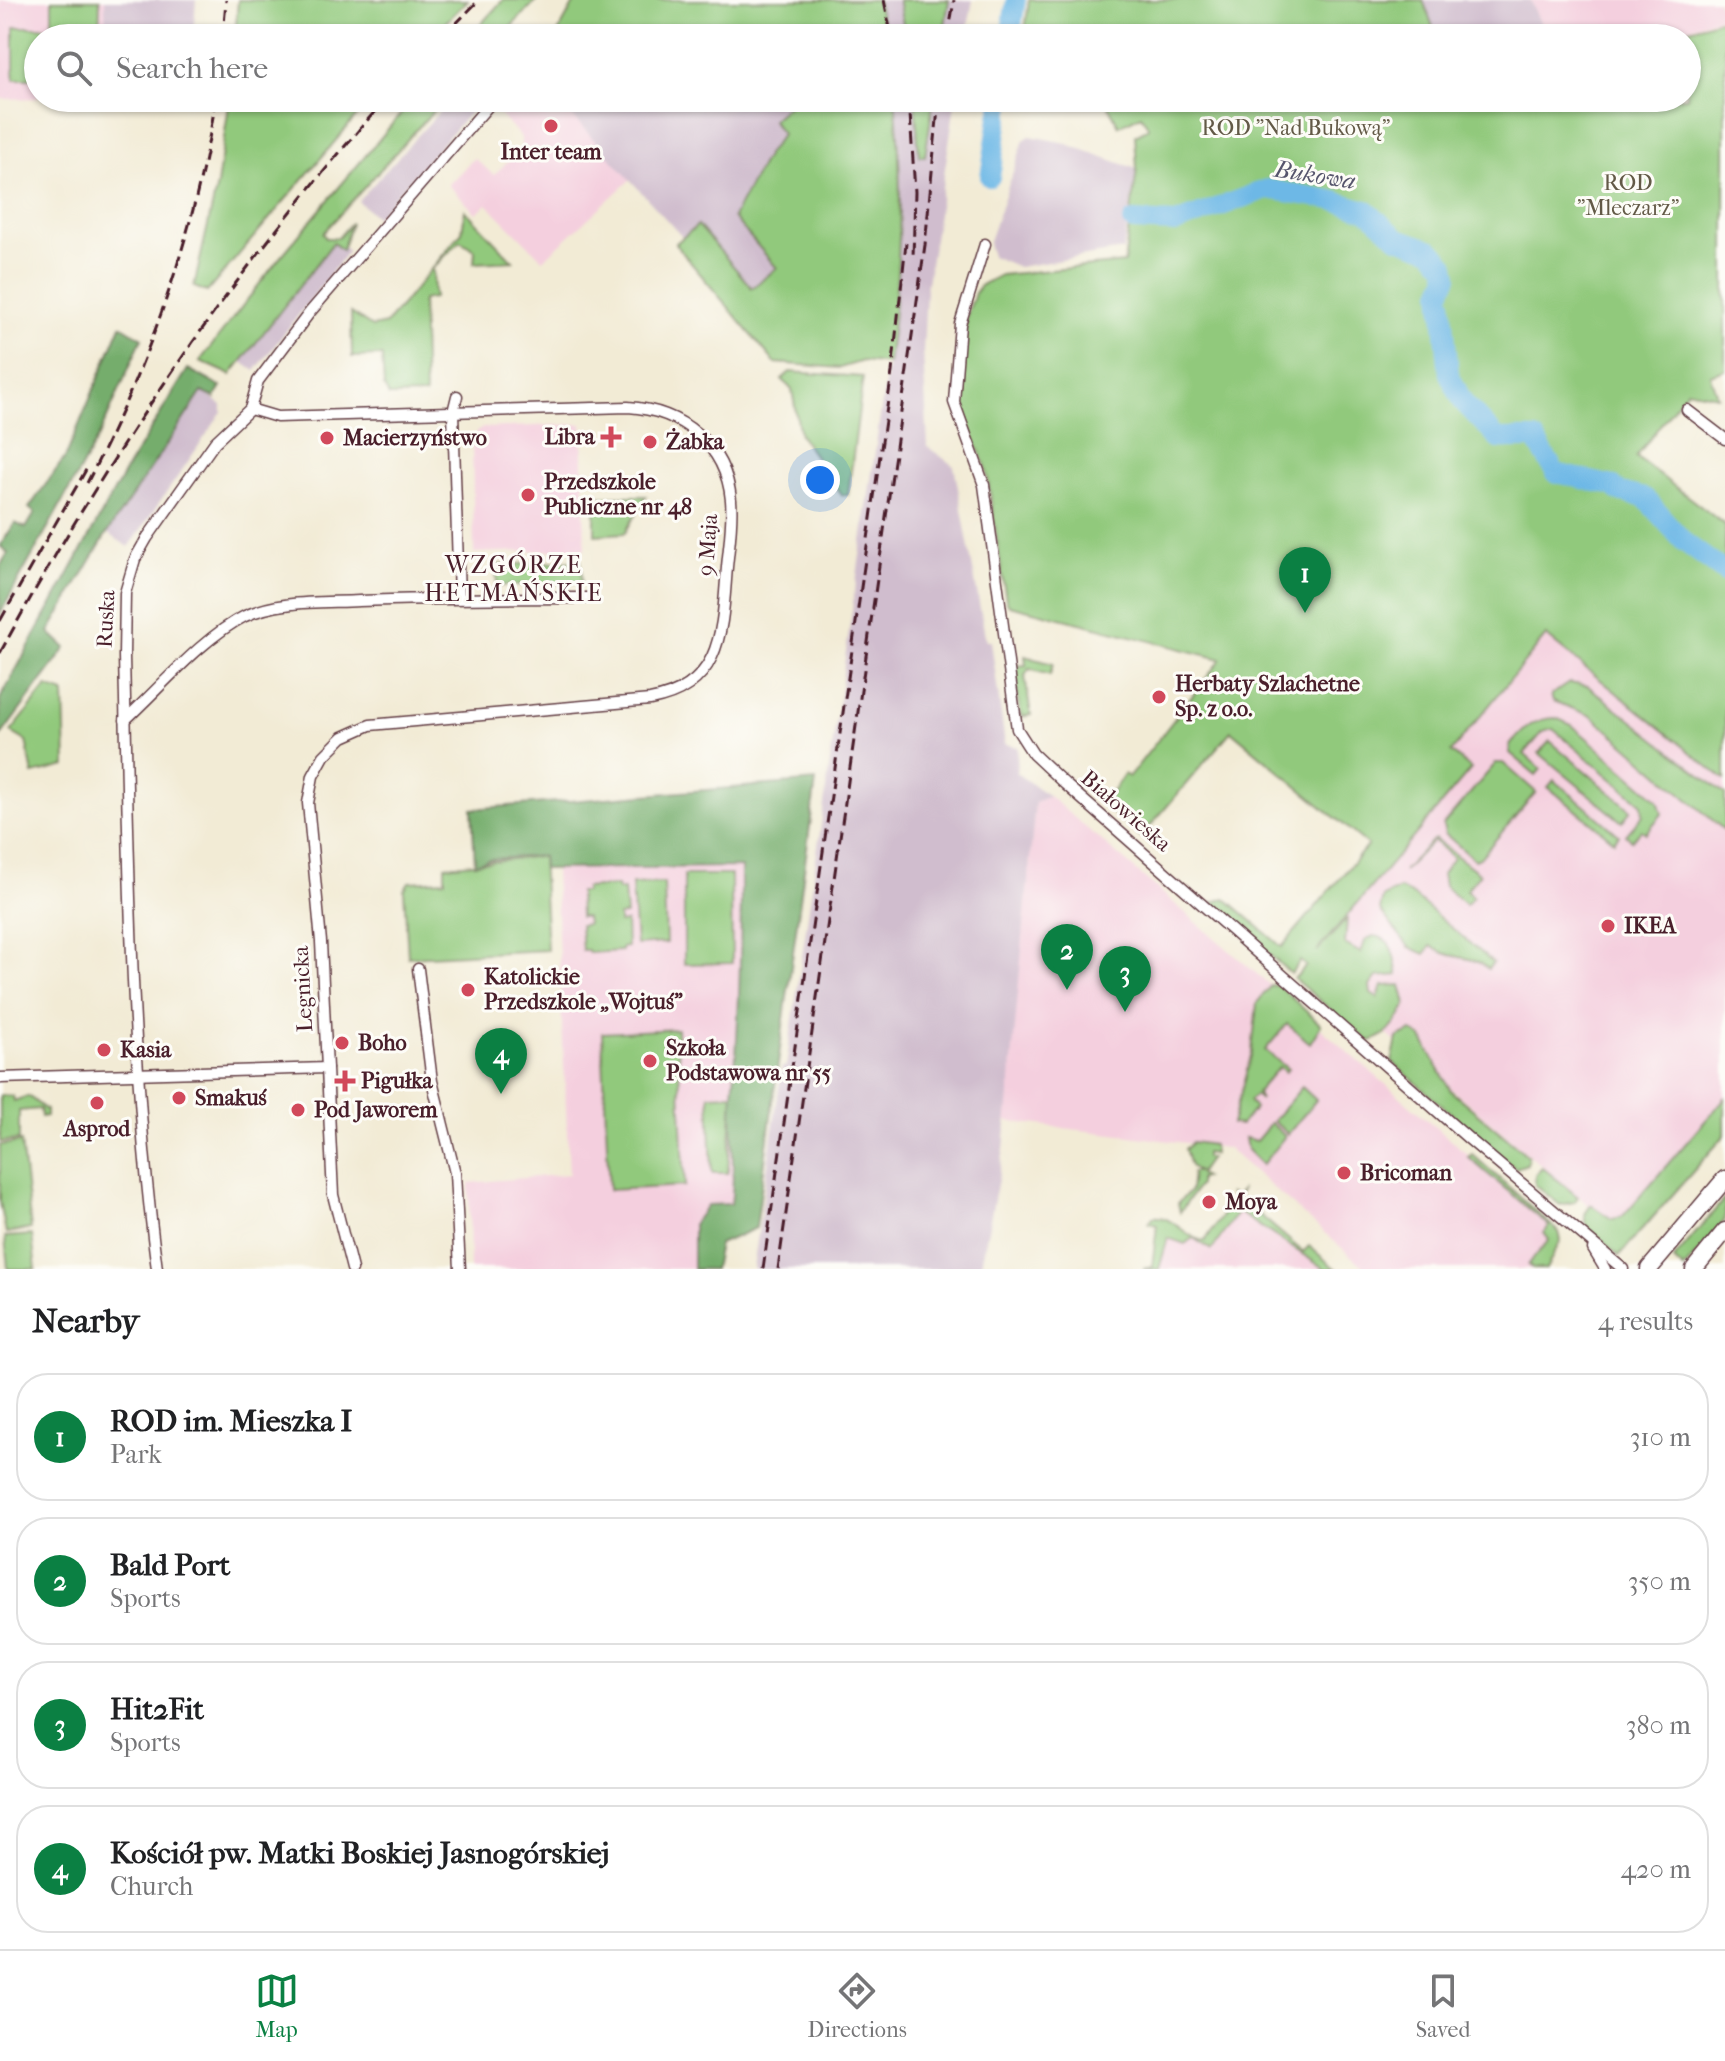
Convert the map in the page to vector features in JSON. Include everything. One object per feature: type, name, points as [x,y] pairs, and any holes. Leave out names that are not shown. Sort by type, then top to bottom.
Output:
[{"type":"main road","points":[[1649,1269],[1725,1179]]},
{"type":"main road","points":[[1694,1269],[1725,1231]]},
{"type":"street","name":"Ruska","points":[[157,1269],[144,1172],[136,1073],[125,720],[124,603],[135,559],[215,442],[250,409],[258,381],[310,312],[483,112]]},
{"type":"street","name":"Białowieska","points":[[985,244],[963,309],[953,395],[984,485],[1010,692],[1021,739],[1065,784],[1590,1244],[1623,1269]]},
{"type":"street","points":[[457,396],[453,412],[459,597]]},
{"type":"street","name":"9 Maja","points":[[250,409],[277,417],[642,408],[671,415],[697,433],[720,462],[730,497],[720,638],[713,658],[698,678],[680,691],[658,699],[361,728]]},
{"type":"street","points":[[1687,410],[1725,439]]},
{"type":"street","points":[[125,720],[218,634],[249,614],[296,604],[459,597],[590,598]]},
{"type":"street","name":"Legnicka","points":[[352,1269],[333,1195],[309,797],[313,776],[324,756],[339,740],[361,728]]},
{"type":"street","points":[[418,969],[432,1081],[455,1173],[460,1269]]},
{"type":"street","points":[[0,1078],[327,1068]]},
{"type":"street","name":"Białowieska","points":[[1590,1244],[1605,1269]]},
{"type":"shaded area","points":[[0,0],[106,0],[106,24],[24,24],[24,98],[0,99]]},
{"type":"shaded area","points":[[105,0],[196,0],[194,24],[106,24]]},
{"type":"shaded area","points":[[877,0],[898,0],[903,24],[883,24]]},
{"type":"shaded area","points":[[949,0],[973,0],[969,24],[945,24]]},
{"type":"shaded area","points":[[1411,0],[1530,0],[1541,24],[1419,24]]},
{"type":"shaded area","points":[[1530,0],[1717,0],[1724,16],[1700,24],[1541,24]]},
{"type":"shaded area","points":[[439,112],[470,112],[376,217],[358,201]]},
{"type":"shaded area","points":[[497,112],[568,112],[632,178],[543,260],[487,204],[476,213],[448,185],[474,158],[494,175],[521,149],[521,137]]},
{"type":"shaded area","points":[[569,112],[787,112],[782,134],[766,156],[777,268],[752,288],[698,225],[683,238]]},
{"type":"shaded area","points":[[896,112],[916,112],[919,155],[924,156],[932,112],[954,112],[926,290],[923,352],[928,447],[954,466],[986,641],[991,641],[1005,744],[1018,747],[1016,773],[1049,796],[1035,802],[1004,1150],[980,1269],[753,1269],[782,1067],[786,1067],[894,320],[900,153]]},
{"type":"shaded area","points":[[1030,136],[1061,142],[1137,169],[1123,250],[1018,267],[992,256],[988,244],[1024,140]]},
{"type":"shaded area","points":[[330,237],[348,251],[255,371],[238,359],[241,350]]},
{"type":"shaded area","points":[[203,392],[222,405],[222,412],[129,547],[107,533]]},
{"type":"shaded area","name":"Przedszkole Publiczne nr 48","points":[[582,424],[585,549],[474,553],[472,440],[476,432],[483,428]]},
{"type":"shaded area","points":[[1546,636],[1725,780],[1725,1104],[1618,1230],[1305,965],[1471,770],[1450,753]]},
{"type":"shaded area","points":[[1049,796],[1550,1225],[1549,1255],[1544,1269],[1366,1269],[1227,1148],[1006,1121],[1035,802]]},
{"type":"shaded area","name":"Szkoła Podstawowa nr 55","points":[[741,866],[740,997],[733,1095],[735,1174],[731,1204],[693,1224],[693,1269],[470,1269],[469,1183],[569,1174],[555,870]]},
{"type":"shaded area","points":[[1238,1213],[1325,1269],[1152,1269],[1165,1221],[1212,1251]]},
{"type":"green space","points":[[52,0],[100,0],[99,24],[52,24]]},
{"type":"green space","points":[[238,0],[468,0],[444,24],[236,24]]},
{"type":"green space","points":[[503,0],[537,0],[514,24],[481,24]]},
{"type":"green space","points":[[576,0],[877,0],[883,24],[563,24]]},
{"type":"green space","points":[[898,0],[949,0],[945,24],[903,24]]},
{"type":"green space","points":[[1029,0],[1423,0],[1432,24],[1026,24]]},
{"type":"green space","points":[[1725,18],[1725,370],[1710,375],[1717,396],[1687,390],[1636,457],[1725,525],[1725,780],[1546,636],[1451,752],[1471,769],[1317,951],[1347,919],[1345,944],[1361,953],[1365,941],[1373,936],[1389,944],[1398,975],[1377,977],[1370,986],[1371,994],[1378,998],[1382,986],[1401,985],[1406,1004],[1391,1028],[1380,1037],[1368,1041],[1294,979],[1306,966],[1300,961],[1291,974],[1212,903],[1225,898],[1282,947],[1368,845],[1231,731],[1141,837],[1103,805],[1124,774],[1129,777],[1221,659],[1009,605],[986,467],[958,401],[967,315],[981,285],[1000,275],[1124,263],[1137,169],[1135,135],[1149,128],[1141,115],[1119,126],[1112,112],[1701,112],[1701,25]]},
{"type":"green space","points":[[14,27],[24,27],[24,79],[14,79]]},
{"type":"green space","points":[[228,112],[360,112],[207,292],[194,287],[217,185]]},
{"type":"green space","points":[[402,112],[432,112],[323,233],[326,238],[338,238],[351,223],[342,250],[333,243],[231,375],[200,361],[278,260]]},
{"type":"green space","points":[[781,112],[896,112],[899,231],[888,364],[863,361],[840,368],[775,363],[675,244],[698,225],[752,288],[777,268],[733,217],[766,156],[782,134],[772,120]]},
{"type":"green space","points":[[916,112],[932,112],[925,156],[919,156]]},
{"type":"green space","points":[[465,210],[513,261],[474,263],[475,250],[460,241],[433,268],[434,298],[422,300],[425,395],[389,396],[384,387],[382,356],[352,357],[351,313],[372,327],[386,324],[462,232]]},
{"type":"green space","points":[[121,325],[142,338],[100,434],[0,614],[0,566],[8,553],[0,546],[15,523],[26,528],[35,513],[29,508],[66,456]]},
{"type":"green space","points":[[188,369],[221,387],[215,398],[202,392],[107,533],[49,632],[66,648],[0,737],[0,699],[128,466]]},
{"type":"green space","points":[[790,372],[863,377],[848,495],[842,495],[800,435],[792,390],[782,379]]},
{"type":"green space","points":[[595,496],[646,496],[625,533],[595,535]]},
{"type":"green space","points":[[581,561],[582,582],[497,586],[496,565]]},
{"type":"green space","points":[[1025,656],[1053,664],[1050,675],[1029,669],[1025,676],[1031,715],[1021,717],[1013,666],[1026,665]]},
{"type":"green space","points":[[1569,683],[1588,686],[1725,794],[1725,831],[1592,716],[1553,701],[1551,695]]},
{"type":"green space","points":[[47,687],[64,693],[66,766],[33,774],[26,741],[11,732]]},
{"type":"green space","points":[[1556,718],[1572,725],[1658,800],[1662,814],[1646,833],[1641,830],[1632,840],[1626,835],[1643,815],[1642,804],[1553,729],[1543,732],[1524,754],[1541,769],[1536,775],[1510,753],[1510,745],[1530,726]]},
{"type":"green space","points":[[1550,741],[1631,810],[1622,822],[1539,753]]},
{"type":"green space","points":[[1496,763],[1503,763],[1536,792],[1475,860],[1445,834],[1443,825]]},
{"type":"green space","points":[[1554,780],[1619,835],[1614,841],[1548,787]]},
{"type":"green space","points":[[816,781],[756,1228],[719,1244],[714,1269],[693,1269],[693,1224],[707,1205],[731,1204],[741,867],[543,869],[542,856],[489,859],[475,864],[472,809]]},
{"type":"green space","points":[[1434,840],[1480,874],[1466,890],[1473,897],[1466,905],[1444,886],[1442,874],[1453,858]]},
{"type":"green space","points":[[542,856],[547,950],[408,957],[404,890],[409,882],[445,880],[445,866]]},
{"type":"green space","points":[[684,875],[731,875],[732,963],[684,964]]},
{"type":"green space","points":[[664,883],[666,943],[636,945],[632,884]]},
{"type":"green space","points":[[617,886],[618,890],[624,890],[626,915],[619,916],[619,923],[626,922],[627,947],[621,948],[621,951],[589,953],[582,950],[580,925],[587,924],[586,917],[580,917],[579,892],[585,892],[585,888]]},
{"type":"green space","points":[[1400,889],[1413,895],[1493,963],[1488,969],[1431,946],[1425,954],[1409,947],[1380,910],[1383,897]]},
{"type":"green space","points":[[1271,985],[1279,986],[1321,1025],[1310,1043],[1287,1024],[1265,1050],[1288,1069],[1285,1072],[1279,1067],[1257,1092],[1261,1100],[1255,1095],[1249,1101],[1255,1108],[1241,1125],[1232,1124],[1252,1052],[1257,1003]]},
{"type":"green space","points":[[677,1029],[685,1186],[609,1190],[602,1033]]},
{"type":"green space","points":[[1412,1031],[1422,1038],[1451,1091],[1528,1156],[1527,1164],[1516,1168],[1509,1164],[1392,1062],[1397,1038]]},
{"type":"green space","points":[[1302,1087],[1316,1100],[1288,1134],[1273,1121]]},
{"type":"green space","points":[[733,1094],[728,1173],[712,1173],[709,1095]]},
{"type":"green space","points":[[0,1095],[13,1096],[14,1101],[28,1096],[46,1110],[46,1116],[41,1117],[40,1109],[19,1111],[19,1140],[0,1142]]},
{"type":"green space","points":[[1725,1098],[1725,1135],[1619,1256],[1587,1227],[1585,1214],[1591,1205],[1612,1219],[1622,1217]]},
{"type":"green space","points":[[1271,1123],[1285,1136],[1262,1165],[1247,1150],[1245,1138],[1256,1141]]},
{"type":"green space","points":[[21,1142],[31,1229],[6,1233],[0,1202],[0,1145]]},
{"type":"green space","points":[[1192,1142],[1213,1145],[1214,1154],[1205,1153],[1205,1158],[1210,1158],[1199,1174],[1204,1178],[1199,1179],[1199,1185],[1180,1212],[1178,1203],[1190,1191],[1192,1172],[1198,1172],[1190,1166],[1185,1150]]},
{"type":"green space","points":[[1472,1154],[1559,1232],[1561,1240],[1546,1269],[1533,1269],[1528,1265],[1549,1240],[1544,1233],[1549,1226],[1468,1157]]},
{"type":"green space","points":[[1542,1167],[1578,1197],[1574,1202],[1560,1205],[1535,1185],[1535,1175]]},
{"type":"green space","points":[[1242,1189],[1238,1196],[1303,1252],[1309,1246],[1336,1269],[1325,1269],[1238,1212],[1212,1250],[1193,1238],[1185,1244],[1168,1238],[1159,1269],[1143,1269],[1152,1267],[1157,1225],[1149,1223],[1153,1217],[1166,1219],[1205,1241],[1232,1201],[1230,1194],[1236,1197]]},
{"type":"green space","points":[[1725,1198],[1725,1220],[1684,1269],[1673,1260]]},
{"type":"green space","points":[[32,1235],[36,1269],[8,1269],[5,1237]]},
{"type":"waterway","name":"Bukowa","points":[[1012,24],[1016,0]]},
{"type":"waterway","name":"Bukowa","points":[[990,177],[1000,112]]},
{"type":"waterway","name":"Bukowa","points":[[1133,221],[1176,223],[1267,189],[1332,200],[1366,210],[1398,238],[1432,250],[1446,266],[1448,276],[1441,292]]},
{"type":"waterway","name":"Bukowa","points":[[1442,302],[1449,374],[1463,402],[1498,439],[1535,439],[1556,473],[1613,486],[1620,492],[1645,498],[1684,542],[1725,572]]},
{"type":"railway","points":[[224,24],[226,0]]},
{"type":"railway","points":[[456,24],[479,0]]},
{"type":"railway","points":[[884,0],[889,24]]},
{"type":"railway","points":[[950,24],[954,0]]},
{"type":"railway","points":[[87,483],[131,390],[167,296],[196,198],[214,112]]},
{"type":"railway","points":[[0,653],[85,506],[177,364],[278,228],[375,112]]},
{"type":"railway","points":[[910,112],[915,192],[913,258]]},
{"type":"railway","points":[[778,1269],[925,245],[938,112]]},
{"type":"railway","points":[[763,1269],[892,372],[906,243]]},
{"type":"railway","points":[[0,621],[87,468]]},
{"type":"place","name":"Inter team","points":[[551,126]]},
{"type":"place","name":"Libra","points":[[611,437]]},
{"type":"place","name":"Macierzyństwo","points":[[327,438]]},
{"type":"place","name":"Żabka","points":[[650,442]]},
{"type":"place","name":"Przedszkole Publiczne nr 48","points":[[528,495]]},
{"type":"place","name":"ROD im. Mieszka I","points":[[1305,613]]},
{"type":"place","name":"Herbaty Szlachetne Sp. z o.o.","points":[[1159,697]]},
{"type":"place","name":"IKEA","points":[[1608,926]]},
{"type":"place","name":"Katolickie Przedszkole „Wojtuś”","points":[[468,990]]},
{"type":"place","name":"Bald Port","points":[[1067,990]]},
{"type":"place","name":"Hit2Fit","points":[[1125,1012]]},
{"type":"place","name":"Boho","points":[[342,1043]]},
{"type":"place","name":"Kasia","points":[[104,1050]]},
{"type":"place","name":"Szkoła Podstawowa nr 55","points":[[650,1061]]},
{"type":"place","name":"Pigułka","points":[[345,1081]]},
{"type":"place","name":"Kościół pw. Matki Boskiej Jasnogórskiej","points":[[501,1094]]},
{"type":"place","name":"Smakuś","points":[[179,1098]]},
{"type":"place","name":"Asprod","points":[[97,1103]]},
{"type":"place","name":"Pod Jaworem","points":[[298,1110]]},
{"type":"place","name":"Bricoman","points":[[1344,1173]]},
{"type":"place","name":"Moya","points":[[1209,1202]]},
{"type":"district","name":"WZGÓRZE HETMAŃSKIE","points":[[514,579]]},
{"type":"park label","name":"ROD \"Nad Bukową\"","points":[[1296,128]]},
{"type":"park label","name":"ROD \"Mleczarz\"","points":[[1628,196]]}]
